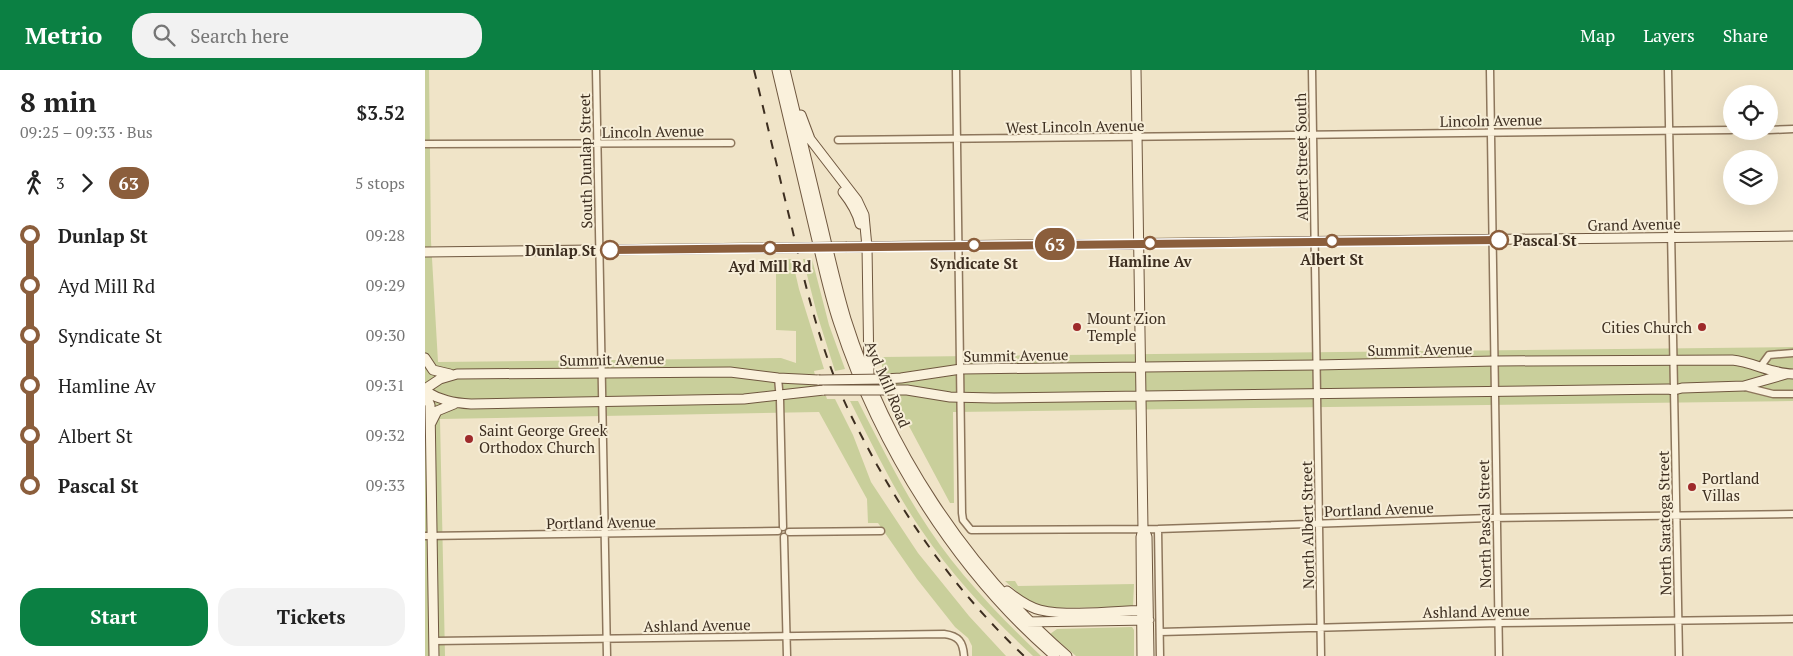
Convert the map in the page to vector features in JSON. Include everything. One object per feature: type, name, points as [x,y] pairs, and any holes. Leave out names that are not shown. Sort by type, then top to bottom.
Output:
[{"type":"main road","name":"Ayd Mill Road","points":[[777,70],[847,320],[887,422],[912,469],[940,512],[998,589],[1055,656]]},
{"type":"main road","name":"Ayd Mill Road","points":[[785,70],[799,147],[838,322],[870,405],[901,464],[946,535],[1000,602],[1067,656]]},
{"type":"main road","points":[[1136,70],[1143,528],[1147,537],[1142,656]]},
{"type":"main road","points":[[789,85],[810,139],[857,200],[865,222],[864,247],[869,380]]},
{"type":"main road","points":[[799,147],[818,160],[852,204],[858,216],[864,247]]},
{"type":"main road","name":"Grand Avenue","points":[[425,252],[1793,236]]},
{"type":"main road","points":[[425,358],[429,366],[441,373],[457,374]]},
{"type":"main road","name":"Summit Avenue","points":[[1732,360],[1790,374],[1744,386],[1673,390],[961,397],[907,390],[824,390],[744,399],[454,404],[425,391],[440,379],[457,374],[730,372],[778,378],[819,380],[901,378],[961,369],[1495,361],[1732,360]]},
{"type":"main road","points":[[425,391],[430,405],[428,536],[434,656]]},
{"type":"main road","points":[[430,426],[437,411],[454,404]]},
{"type":"main road","points":[[972,556],[1014,596],[1023,602],[1039,610],[1065,613]]},
{"type":"main road","points":[[1025,621],[1034,615],[1145,610]]},
{"type":"main road","points":[[1025,621],[1145,620]]},
{"type":"main road","points":[[1145,620],[1149,656]]},
{"type":"street","name":"South Dunlap Street","points":[[596,70],[607,656]]},
{"type":"street","points":[[956,70],[961,397]]},
{"type":"street","name":"Albert Street South","points":[[1312,70],[1317,394]]},
{"type":"street","name":"North Pascal Street","points":[[1490,70],[1499,656]]},
{"type":"street","name":"North Saratoga Street","points":[[1668,70],[1679,656]]},
{"type":"street","points":[[1778,130],[1793,129]]},
{"type":"street","points":[[1669,131],[1723,130]]},
{"type":"street","name":"Lincoln Avenue","points":[[1313,135],[1669,131]]},
{"type":"street","name":"West Lincoln Avenue","points":[[838,140],[1313,135]]},
{"type":"street","name":"Lincoln Avenue","points":[[425,144],[731,142]]},
{"type":"street","points":[[1761,366],[1769,355],[1793,353]]},
{"type":"street","points":[[778,378],[780,395],[780,536],[784,537]]},
{"type":"street","name":"Summit Avenue","points":[[1744,386],[1773,394],[1793,394]]},
{"type":"street","name":"North Albert Street","points":[[1317,394],[1321,656]]},
{"type":"street","name":"Portland Avenue","points":[[961,397],[962,512],[963,520],[971,530],[1158,529],[1497,518],[1793,514]]},
{"type":"street","points":[[781,529],[786,527],[789,532]]},
{"type":"street","name":"Portland Avenue","points":[[428,536],[605,534],[781,529]]},
{"type":"street","points":[[1158,529],[1160,656]]},
{"type":"street","points":[[789,532],[881,531]]},
{"type":"street","points":[[784,537],[789,532]]},
{"type":"street","points":[[784,537],[787,656]]},
{"type":"street","name":"Ashland Avenue","points":[[1160,632],[1499,622],[1793,619]]},
{"type":"street","name":"Ashland Avenue","points":[[434,641],[944,634],[954,635],[960,639],[964,646],[964,656]]},
{"type":"green space","points":[[425,70],[429,70],[431,241],[438,362],[781,358],[796,363],[796,331],[776,330],[776,259],[792,259],[799,289],[824,369],[814,371],[820,396],[826,396],[827,399],[835,399],[853,435],[871,482],[918,553],[969,616],[1006,656],[972,656],[972,646],[968,638],[955,627],[917,579],[878,523],[868,523],[867,499],[819,412],[440,419],[445,656],[425,656]]},
{"type":"green space","points":[[803,259],[812,259],[829,325],[845,369],[835,371],[817,314]]},
{"type":"green space","points":[[1793,347],[1793,401],[953,412],[954,503],[950,503],[902,413],[882,369],[882,357]]},
{"type":"green space","points":[[850,401],[858,401],[910,498],[931,532],[959,570],[1007,623],[1041,656],[1033,656],[1003,627],[960,581],[934,548],[893,484]]},
{"type":"green space","points":[[1005,581],[1015,581],[1018,586],[1134,584],[1133,607],[1046,608],[1028,602]]},
{"type":"green space","points":[[1132,627],[1134,630],[1134,656],[1076,656],[1050,634],[1057,629]]},
{"type":"railway","points":[[754,70],[811,307],[823,346],[846,405],[892,491],[943,566],[982,613],[1024,656]]},
{"type":"bus line","name":"63","points":[[610,250],[1499,240]]},
{"type":"place","name":"Pascal St","points":[[1499,240]]},
{"type":"place","name":"Albert St","points":[[1332,241]]},
{"type":"place","name":"Hamline Av","points":[[1150,243]]},
{"type":"place","name":"Syndicate St","points":[[974,245]]},
{"type":"place","name":"Ayd Mill Rd","points":[[770,248]]},
{"type":"place","name":"Dunlap St","points":[[610,250]]},
{"type":"place","name":"Mount Zion Temple","points":[[1077,327]]},
{"type":"place","name":"Cities Church","points":[[1702,327]]},
{"type":"place","name":"Saint George Greek Orthodox Church","points":[[469,439]]},
{"type":"place","name":"Portland Villas","points":[[1692,487]]}]
